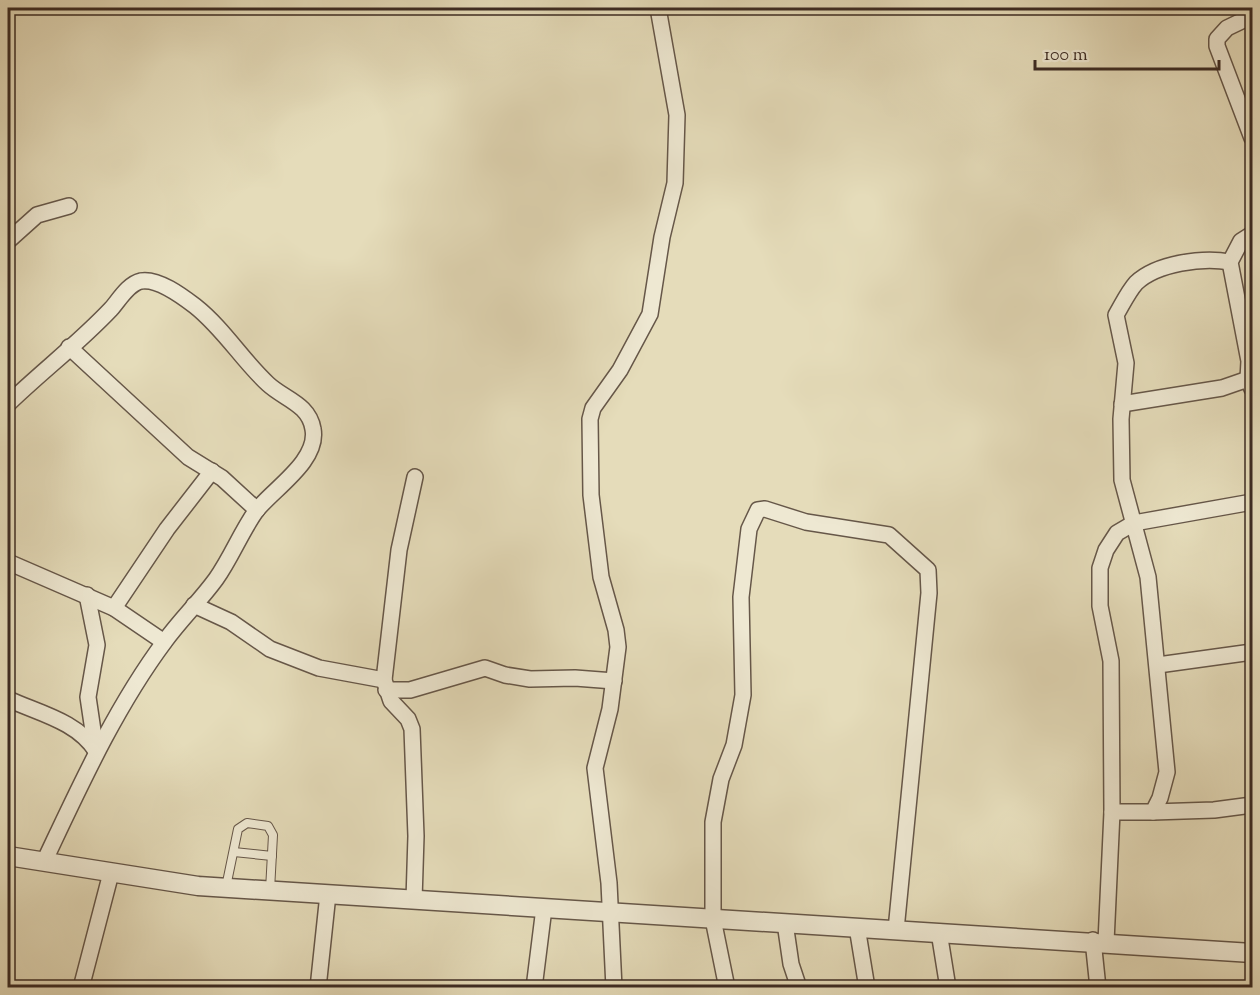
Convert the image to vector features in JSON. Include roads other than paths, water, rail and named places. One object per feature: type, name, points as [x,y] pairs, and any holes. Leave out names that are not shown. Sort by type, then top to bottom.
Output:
[{"type":"street","points":[[614,987],[611,913],[595,768],[614,681],[618,647],[616,630],[601,577],[591,495],[590,420],[592,408],[620,370],[650,315],[662,237],[675,183],[677,115],[658,8]]},
{"type":"street","points":[[1252,16],[1227,28],[1217,39],[1217,46],[1252,138]]},
{"type":"street","points":[[8,241],[37,215],[69,206]]},
{"type":"street","points":[[1122,404],[1250,384],[1248,354],[1230,262],[1241,241],[1252,234]]},
{"type":"street","points":[[1153,812],[1160,798],[1167,771],[1148,577],[1122,480],[1122,404],[1126,363],[1116,315],[1136,284],[1158,271],[1182,264],[1214,259],[1230,262]]},
{"type":"street","points":[[8,404],[139,281],[150,281],[169,289],[210,318],[269,385],[286,395],[307,413],[314,438],[308,453],[271,498],[257,510],[215,581],[164,642],[96,751],[44,862]]},
{"type":"street","points":[[69,347],[188,457],[212,471],[257,510]]},
{"type":"street","points":[[114,608],[167,529],[212,471]]},
{"type":"street","points":[[414,900],[416,837],[412,729],[408,719],[390,701],[385,685],[396,571],[415,477]]},
{"type":"street","points":[[1098,987],[1112,812],[1111,661],[1100,606],[1100,568],[1106,550],[1118,533],[1134,523],[1252,502]]},
{"type":"street","points":[[727,987],[713,919],[713,822],[721,779],[734,745],[743,695],[741,597],[749,529],[758,510],[765,509],[806,522],[889,535],[928,570],[929,593],[897,930]]},
{"type":"street","points":[[8,562],[114,608],[164,642]]},
{"type":"street","points":[[87,595],[97,645],[88,697],[96,751]]},
{"type":"street","points":[[194,605],[231,622],[280,653],[319,668],[410,690],[486,668],[505,675],[530,679],[575,678],[614,681]]},
{"type":"street","points":[[1158,665],[1252,652]]},
{"type":"street","points":[[8,699],[57,719],[90,741],[96,751]]},
{"type":"street","points":[[1112,812],[1214,810],[1252,805]]},
{"type":"street","points":[[8,856],[111,873],[226,887],[1252,952]]},
{"type":"street","points":[[81,987],[111,873]]},
{"type":"street","points":[[318,987],[328,894]]},
{"type":"street","points":[[534,987],[544,908]]},
{"type":"street","points":[[785,923],[791,964],[799,987]]},
{"type":"street","points":[[857,927],[867,987]]},
{"type":"street","points":[[939,932],[948,987]]},
{"type":"lane","points":[[226,887],[238,829],[247,823],[268,826],[271,830],[270,890]]},
{"type":"lane","points":[[234,852],[272,856]]}]
